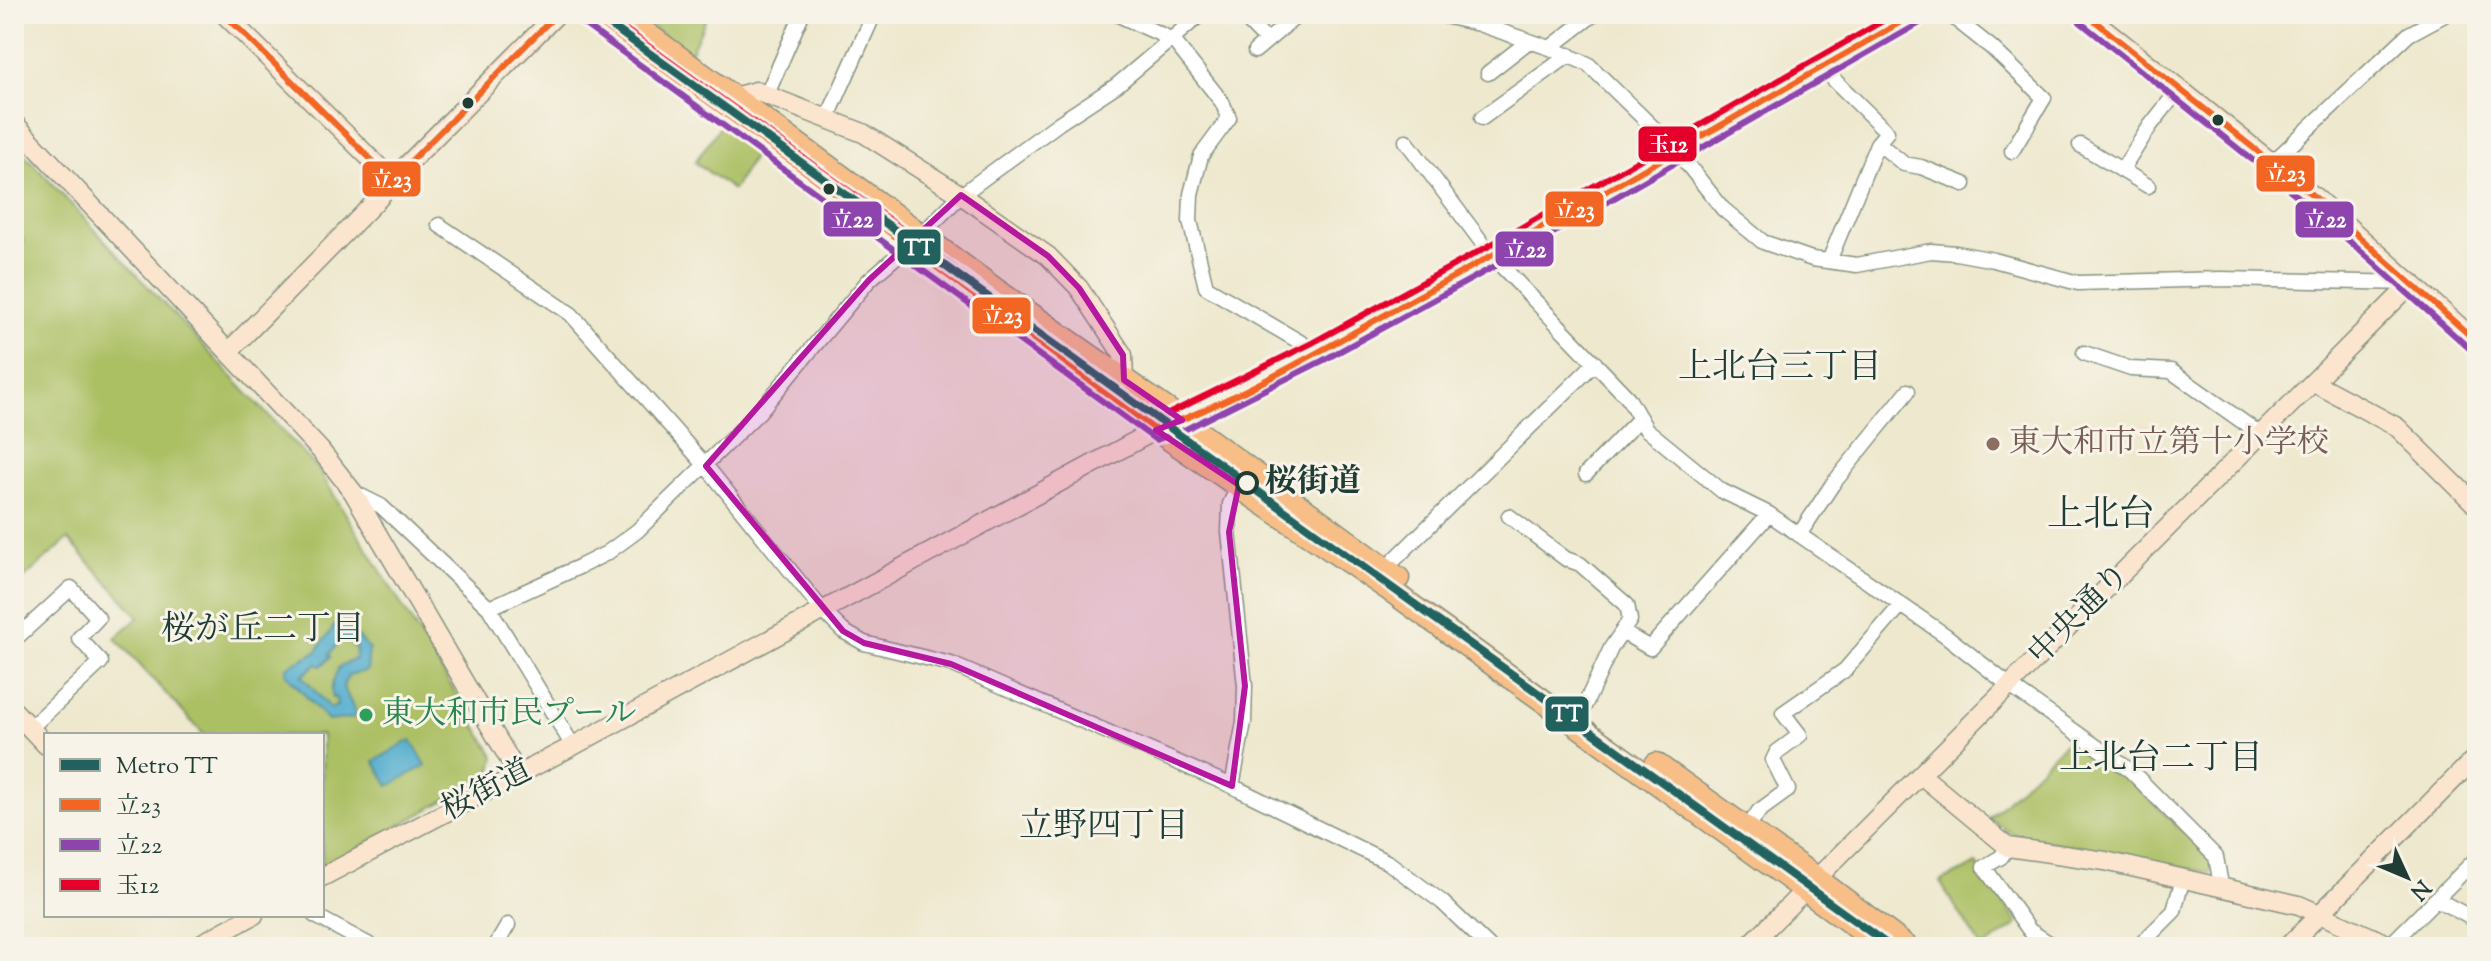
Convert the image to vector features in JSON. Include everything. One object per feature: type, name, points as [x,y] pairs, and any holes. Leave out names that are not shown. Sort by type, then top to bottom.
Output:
[{"type":"main road","points":[[587,14],[1182,420],[1747,829],[1884,947]]},
{"type":"main road","points":[[620,14],[734,97],[1156,430],[1811,884],[1907,947]]},
{"type":"street","points":[[224,14],[392,180]]},
{"type":"street","points":[[229,351],[379,198],[392,180],[557,14]]},
{"type":"street","points":[[767,94],[802,14]]},
{"type":"street","points":[[827,119],[874,14]]},
{"type":"street","points":[[1116,14],[1144,20],[1173,40],[1222,102],[1229,118],[1201,156],[1191,194],[1190,221],[1206,287],[1317,352]]},
{"type":"street","points":[[489,608],[607,553],[637,531],[759,412],[869,280],[961,195],[1117,85],[1201,14]]},
{"type":"street","points":[[1241,14],[1267,41]]},
{"type":"street","points":[[1255,51],[1299,14]]},
{"type":"street","points":[[1436,14],[1458,17],[1588,64],[1676,150],[1723,209],[1763,242],[1812,259],[1857,265],[1931,251],[1994,260],[2078,283],[2221,279],[2412,283]]},
{"type":"street","points":[[1550,48],[1594,14]]},
{"type":"street","name":"桜街道","points":[[324,876],[573,746],[1156,430],[1317,352],[1492,256],[1915,14]]},
{"type":"street","points":[[1949,14],[1992,48],[2044,98],[2012,151]]},
{"type":"street","points":[[2086,14],[2273,162],[2477,342]]},
{"type":"street","points":[[2273,162],[2409,34],[2446,14]]},
{"type":"street","points":[[1488,73],[1529,41]]},
{"type":"street","points":[[1482,118],[1569,55]]},
{"type":"street","points":[[1821,67],[1887,132],[1878,143],[1829,261]]},
{"type":"street","points":[[2122,170],[2150,126],[2180,88]]},
{"type":"street","points":[[734,97],[756,91],[767,94],[863,133],[961,195],[1048,256],[1079,288],[1123,355],[1124,380]]},
{"type":"street","points":[[14,123],[321,451],[353,492],[518,774]]},
{"type":"street","points":[[1406,141],[1492,256],[1628,398],[1646,429],[1722,491],[1769,514],[1945,635],[2010,686],[2131,771],[2216,857],[2221,885]]},
{"type":"street","points":[[1878,143],[1904,164],[1921,167],[1964,184]]},
{"type":"street","points":[[2080,145],[2148,186]]},
{"type":"street","points":[[439,225],[571,314],[706,466],[823,611],[843,631],[864,643],[951,664],[1232,786],[1389,863],[1442,902],[1489,947]]},
{"type":"street","name":"中央通り","points":[[1748,947],[2412,283]]},
{"type":"street","points":[[2084,353],[2131,369],[2171,371],[2260,434]]},
{"type":"street","points":[[1385,569],[1595,363]]},
{"type":"street","points":[[2313,382],[2397,427],[2477,506]]},
{"type":"street","points":[[1799,535],[1832,485],[1908,391]]},
{"type":"street","points":[[1586,474],[1640,418]]},
{"type":"street","points":[[1232,786],[1244,722],[1245,698],[1229,532],[1230,504],[1239,485]]},
{"type":"street","points":[[353,492],[381,506],[489,608],[573,746]]},
{"type":"street","points":[[1622,632],[1650,648],[1769,514]]},
{"type":"street","points":[[1509,516],[1566,559],[1580,564],[1627,605],[1630,620],[1611,648],[1582,711]]},
{"type":"street","points":[[14,640],[71,588],[98,618],[79,638],[101,662],[30,728]]},
{"type":"street","points":[[1747,829],[1759,811],[1788,790],[1773,760],[1777,752],[1800,735],[1783,713],[1845,670],[1901,605]]},
{"type":"street","points":[[14,711],[44,743]]},
{"type":"street","points":[[2287,947],[2477,756]]},
{"type":"street","points":[[1921,775],[2008,847],[2105,861],[2299,905],[2390,946],[2477,858]]},
{"type":"street","points":[[2008,847],[2001,857],[1984,867],[2030,931],[2055,947]]},
{"type":"street","points":[[2138,947],[2174,911],[2183,878]]},
{"type":"street","points":[[2436,899],[2477,921]]},
{"type":"street","points":[[195,947],[250,917]]},
{"type":"street","points":[[318,917],[373,947]]},
{"type":"street","points":[[495,947],[508,925]]},
{"type":"highlighted area","points":[[961,195],[1048,256],[1079,288],[1123,355],[1124,380],[1182,420],[1156,430],[1239,485],[1229,532],[1245,686],[1232,786],[951,664],[864,643],[843,631],[706,466],[869,280]]},
{"type":"green space","points":[[633,14],[708,14],[690,54]]},
{"type":"green space","points":[[722,124],[757,150],[733,190],[695,162]]},
{"type":"green space","points":[[14,143],[318,469],[495,757],[491,775],[324,867],[324,733],[202,733],[115,638],[139,617],[68,539],[14,587],[14,251],[23,241],[14,231]]},
{"type":"green space","points":[[2072,736],[2126,776],[2214,862],[2211,873],[2014,835],[1989,818]]},
{"type":"green space","points":[[1977,864],[2018,924],[1985,947],[1981,947],[1940,882]]},
{"type":"water","points":[[352,624],[352,630],[369,649],[367,671],[348,675],[343,686],[356,714],[353,718],[328,721],[286,674],[286,667],[316,652],[335,625]],"holes":[[[342,638],[356,649],[355,659],[339,667],[332,690],[337,706],[330,708],[302,676],[316,664],[321,666],[331,657],[329,655]]]},
{"type":"water","points":[[411,740],[426,765],[389,786],[374,761]]},
{"type":"metro line","name":"TT","points":[[595,14],[1891,947]]},
{"type":"transit line","name":"立23","points":[[224,14],[392,180],[557,14]]},
{"type":"transit line","name":"立23","points":[[587,14],[1156,430],[1259,384],[1327,348],[1915,14]]},
{"type":"transit line","name":"玉12","points":[[604,14],[1158,419],[1312,343],[1487,247],[1895,14]]},
{"type":"transit line","name":"立23","points":[[2086,14],[2316,198],[2477,342]]},
{"type":"transit line","name":"立22","points":[[581,22],[1156,440],[1186,429],[1322,361],[1497,265],[1920,23]]},
{"type":"transit line","name":"立22","points":[[2080,22],[2310,206],[2470,349]]},
{"type":"place","name":"東大和市立第十小学校","points":[[1993,444]]},
{"type":"place","name":"桜街道","points":[[1247,483]]},
{"type":"place","name":"東大和市民プール","points":[[366,715]]},
{"type":"district","name":"上北台三丁目","points":[[1780,368]]},
{"type":"district","name":"上北台","points":[[2101,516]]},
{"type":"district","name":"桜が丘二丁目","points":[[263,630]]},
{"type":"district","name":"上北台二丁目","points":[[2161,759]]},
{"type":"district","name":"立野四丁目","points":[[1104,827]]}]
